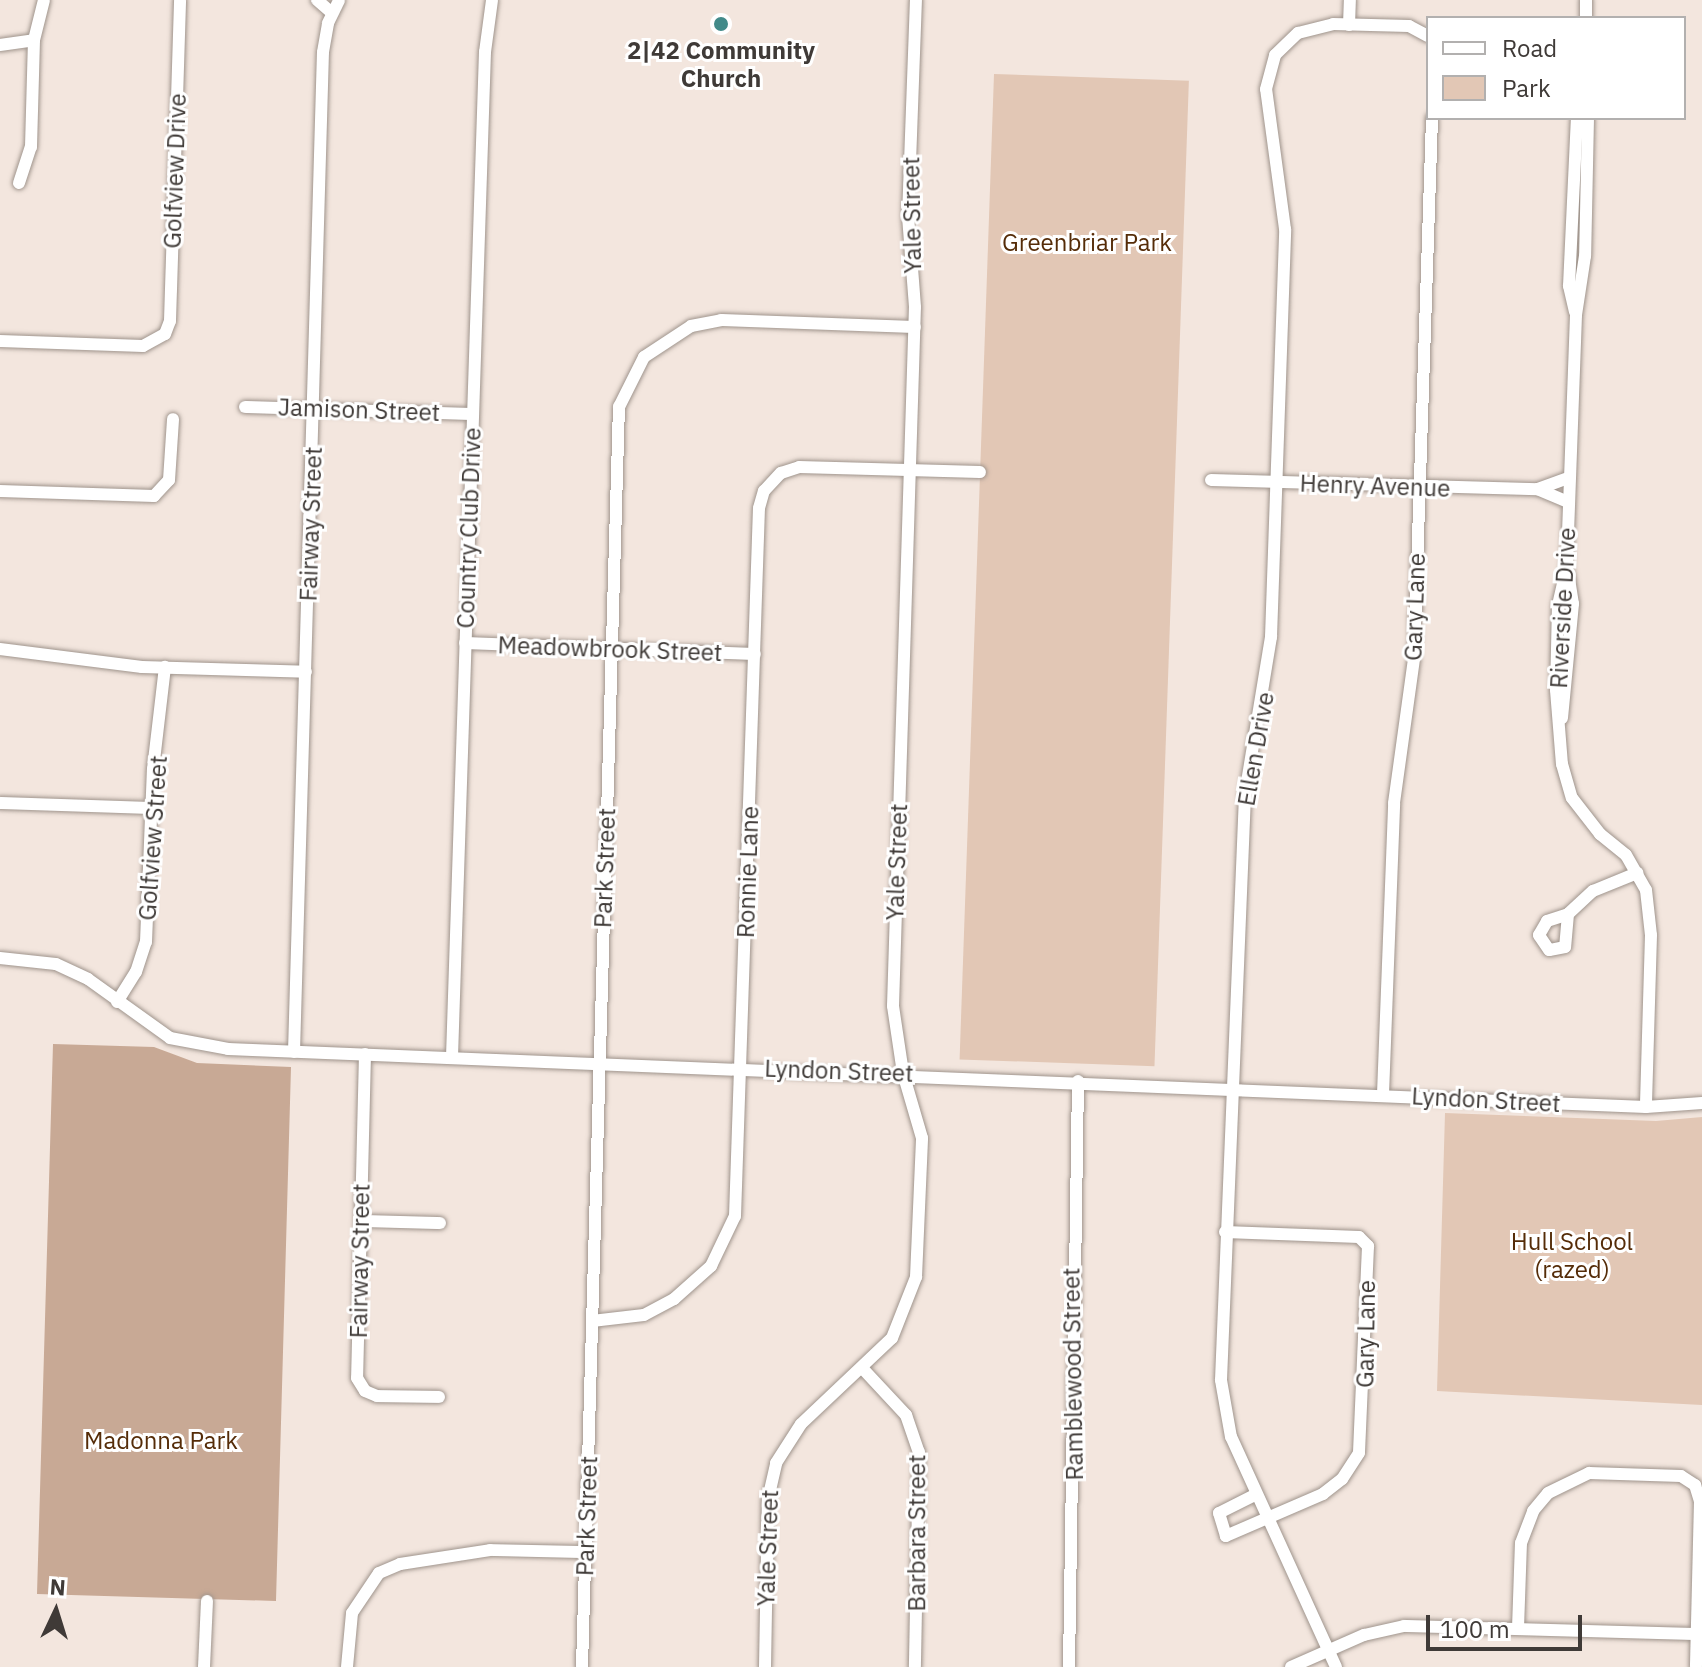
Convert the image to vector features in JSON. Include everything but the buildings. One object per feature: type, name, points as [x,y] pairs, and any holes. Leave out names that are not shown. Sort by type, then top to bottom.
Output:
[{"type":"street","points":[[19,183],[31,147],[34,40],[44,0]]},
{"type":"street","name":"Golfview Drive","points":[[0,341],[143,346],[161,339],[170,321],[180,0]]},
{"type":"street","points":[[317,0],[332,13]]},
{"type":"street","name":"Fairway Street","points":[[294,1052],[323,52],[332,13],[339,0]]},
{"type":"street","name":"Country Club Drive","points":[[452,1057],[485,52],[492,0]]},
{"type":"street","name":"Yale Street","points":[[765,1667],[772,1473],[801,1424],[864,1370],[899,1328],[916,1277],[922,1138],[903,1073],[893,996],[915,327],[908,217],[916,0]]},
{"type":"street","points":[[1350,0],[1349,25],[1415,27],[1426,35]]},
{"type":"street","name":"Ellen Drive","points":[[1336,1667],[1231,1437],[1222,1402],[1225,1232],[1245,794],[1270,664],[1285,229],[1267,124],[1267,79],[1275,55],[1298,33],[1349,25]]},
{"type":"street","points":[[0,45],[34,40]]},
{"type":"street","name":"Gary Lane","points":[[1383,1094],[1394,803],[1412,673],[1432,120]]},
{"type":"street","name":"Riverside Drive","points":[[1576,315],[1569,286],[1577,120]]},
{"type":"street","name":"Riverside Drive","points":[[1588,120],[1585,256],[1576,315],[1567,566],[1558,605],[1562,764],[1572,798],[1637,873],[1651,920],[1646,1107]]},
{"type":"street","name":"Park Street","points":[[582,1667],[619,407],[644,357],[677,331],[721,320],[915,327]]},
{"type":"street","name":"Jamison Street","points":[[245,407],[473,414]]},
{"type":"street","points":[[0,491],[150,496],[163,490],[170,475],[173,419]]},
{"type":"street","name":"Ronnie Lane","points":[[592,1321],[626,1320],[658,1309],[700,1277],[722,1250],[737,1206],[759,508],[772,479],[799,467],[910,469]]},
{"type":"street","points":[[910,469],[980,472]]},
{"type":"street","name":"Henry Avenue","points":[[1211,480],[1538,489],[1569,478]]},
{"type":"street","name":"Henry Avenue","points":[[1538,489],[1568,502]]},
{"type":"street","name":"Meadowbrook Street","points":[[465,643],[755,654]]},
{"type":"street","points":[[0,649],[165,667],[306,672]]},
{"type":"street","name":"Golfview Street","points":[[117,1002],[136,972],[146,942],[152,808],[165,667]]},
{"type":"street","points":[[0,803],[152,808]]},
{"type":"street","points":[[1568,914],[1593,891],[1637,873]]},
{"type":"street","name":"Lyndon Street","points":[[0,958],[56,964],[152,1028],[188,1045],[294,1052],[903,1073],[1646,1107],[1702,1103]]},
{"type":"street","name":"Fairway Street","points":[[365,1054],[359,1383],[377,1396],[439,1397]]},
{"type":"street","name":"Ramblewood Street","points":[[1069,1667],[1078,1081]]},
{"type":"street","points":[[361,1221],[440,1223]]},
{"type":"street","name":"Gary Lane","points":[[1225,1232],[1359,1237],[1368,1246],[1359,1453],[1333,1487],[1269,1521]]},
{"type":"street","name":"Barbara Street","points":[[864,1370],[906,1415],[919,1452],[915,1667]]},
{"type":"street","points":[[1518,1628],[1521,1543],[1533,1511],[1567,1480],[1612,1472],[1681,1476],[1698,1489],[1696,1667]]},
{"type":"street","points":[[1257,1494],[1219,1513],[1219,1527],[1226,1536],[1269,1521]]},
{"type":"street","points":[[347,1667],[355,1606],[379,1573],[400,1564],[490,1550],[586,1552]]},
{"type":"street","points":[[204,1667],[207,1601]]},
{"type":"street","points":[[1291,1667],[1329,1650],[1404,1626],[1697,1634]]},
{"type":"green space","name":"Greenbriar Park","points":[[994,74],[1189,81],[1154,1066],[960,1059]]},
{"type":"green space","name":"Madonna Park","points":[[53,1044],[154,1047],[197,1063],[291,1067],[276,1601],[37,1594]]},
{"type":"green space","name":"Hull School (razed)","points":[[1445,1113],[1656,1121],[1702,1117],[1702,1405],[1437,1391]]},
{"type":"place","name":"2|42 Community Church","points":[[721,24]]}]
